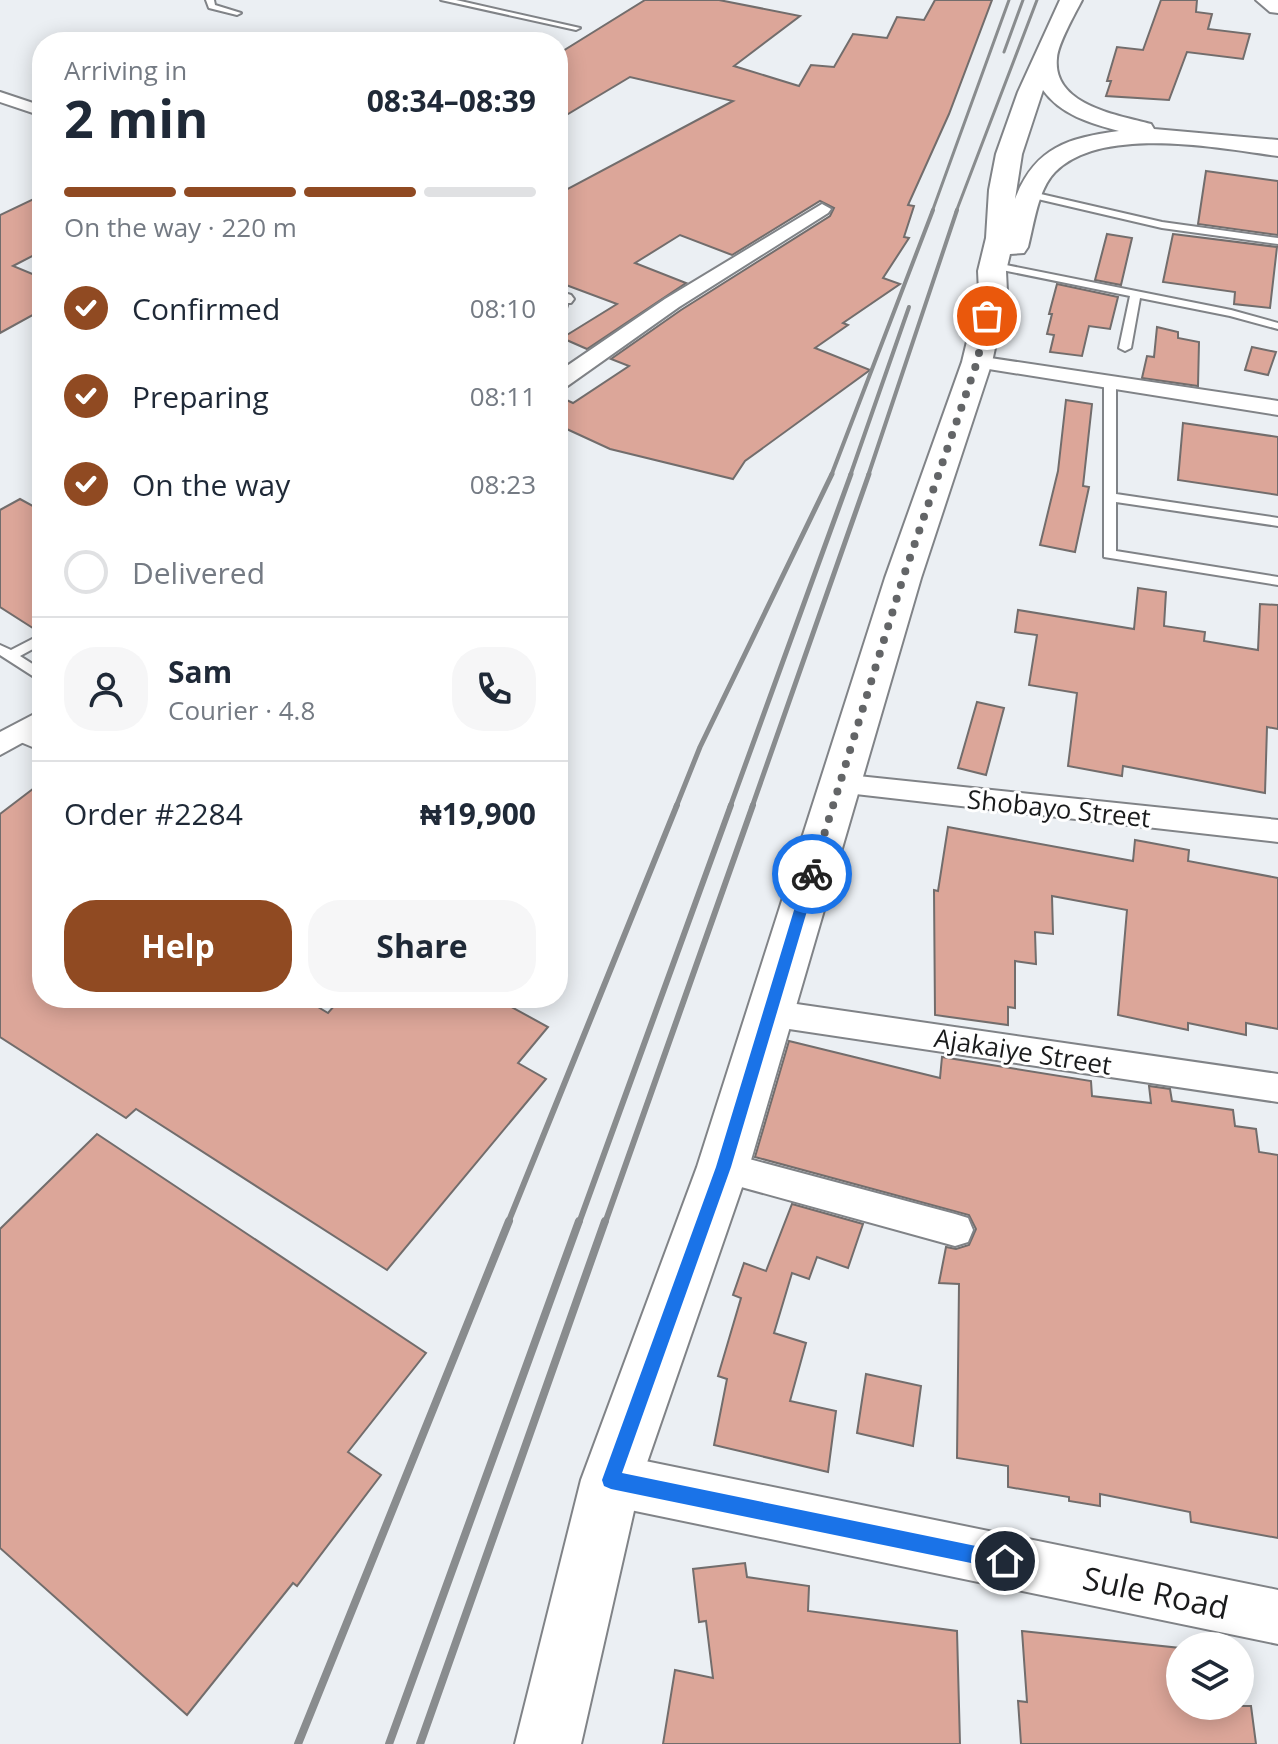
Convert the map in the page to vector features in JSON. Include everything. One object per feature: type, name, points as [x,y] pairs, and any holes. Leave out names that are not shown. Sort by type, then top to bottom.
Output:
[{"type":"main road","points":[[1000,280],[992,271],[1000,238],[1002,190],[1009,154],[1030,92],[1071,0]]},
{"type":"main road","points":[[1267,0],[1278,7]]},
{"type":"main road","points":[[1046,61],[1052,87],[1068,102],[1090,114],[1180,138]]},
{"type":"main road","points":[[548,1744],[611,1480],[723,1167],[941,462],[977,362],[1000,280],[1039,175],[1061,152],[1120,138],[1180,138],[1278,148]]},
{"type":"street","points":[[0,97],[32,108]]},
{"type":"street","points":[[568,375],[672,303],[822,209]]},
{"type":"street","points":[[977,362],[1278,408]]},
{"type":"street","points":[[8,739],[32,725]]},
{"type":"street","name":"Shobayo Street","points":[[839,784],[1278,831]]},
{"type":"street","name":"Ajakaiye Street","points":[[769,1013],[1261,1086]]},
{"type":"street","points":[[1261,1086],[1278,1106]]},
{"type":"street","points":[[723,1167],[955,1230]]},
{"type":"street","name":"Sule Road","points":[[611,1480],[1278,1617]]},
{"type":"lane","points":[[210,0],[212,6],[237,13]]},
{"type":"lane","points":[[445,0],[576,28]]},
{"type":"lane","points":[[1032,195],[1162,225],[1278,241]]},
{"type":"lane","points":[[1000,280],[1136,294],[1278,326]]},
{"type":"lane","points":[[1125,348],[1136,294]]},
{"type":"lane","points":[[1113,383],[1110,387],[1109,554],[1278,581]]},
{"type":"lane","points":[[1109,497],[1278,522]]},
{"type":"lane","points":[[5,653],[32,642]]},
{"type":"lane","points":[[5,653],[32,671]]},
{"type":"lane","points":[[8,739],[32,744]]},
{"type":"building","points":[[645,0],[719,0],[800,16],[734,66],[799,86],[811,65],[834,67],[853,34],[887,38],[897,17],[924,20],[935,0],[992,0],[949,114],[908,205],[914,206],[904,237],[909,238],[883,278],[900,284],[843,323],[848,325],[815,348],[870,370],[745,461],[733,479],[610,449],[568,430],[568,401],[573,403],[629,366],[611,359],[681,310],[830,216],[834,208],[820,201],[732,255],[680,235],[635,263],[686,283],[587,349],[568,341],[568,334],[617,304],[568,286],[568,189],[733,101],[630,77],[568,114],[568,48]]},
{"type":"building","points":[[1161,0],[1197,0],[1196,12],[1212,14],[1208,29],[1250,34],[1243,59],[1187,52],[1169,100],[1106,96],[1117,47],[1143,50]]},
{"type":"building","points":[[1206,171],[1278,181],[1278,235],[1198,224]]},
{"type":"building","points":[[32,200],[32,256],[13,266],[32,274],[32,315],[0,333],[0,215]]},
{"type":"building","points":[[1107,234],[1132,238],[1121,285],[1095,280]]},
{"type":"building","points":[[1173,234],[1277,247],[1270,308],[1234,304],[1235,292],[1163,282]]},
{"type":"building","points":[[1057,284],[1118,297],[1110,329],[1089,326],[1082,356],[1050,352],[1054,335],[1047,334],[1052,314],[1049,314]]},
{"type":"building","points":[[1157,327],[1178,332],[1178,338],[1199,342],[1198,386],[1142,378],[1147,356],[1154,357]]},
{"type":"building","points":[[1252,347],[1276,352],[1268,375],[1245,370]]},
{"type":"building","points":[[1066,400],[1092,404],[1083,486],[1089,487],[1075,552],[1040,545],[1058,471]]},
{"type":"building","points":[[1183,423],[1278,437],[1278,495],[1178,480]]},
{"type":"building","points":[[20,499],[32,506],[32,628],[0,607],[0,510]]},
{"type":"building","points":[[1138,588],[1166,592],[1164,626],[1205,632],[1204,641],[1258,650],[1260,604],[1278,605],[1278,729],[1267,727],[1265,793],[1123,766],[1122,776],[1068,766],[1077,693],[1029,685],[1037,635],[1015,632],[1018,610],[1134,629]]},
{"type":"building","points":[[977,702],[1004,708],[986,775],[958,768]]},
{"type":"building","points":[[32,790],[32,1008],[320,1008],[328,1013],[332,1008],[513,1008],[548,1027],[518,1063],[546,1079],[387,1270],[136,1109],[126,1118],[0,1037],[0,814]]},
{"type":"building","points":[[948,827],[1133,861],[1135,840],[1189,850],[1188,861],[1278,878],[1278,1029],[1246,1023],[1246,1035],[1188,1023],[1188,1030],[1118,1015],[1127,910],[1052,896],[1053,934],[1035,932],[1036,964],[1015,961],[1015,1008],[1008,1007],[1008,1025],[935,1015],[934,890],[938,891]]},
{"type":"building","points":[[789,1041],[940,1078],[942,1057],[1091,1081],[1092,1096],[1151,1103],[1149,1086],[1170,1089],[1172,1101],[1233,1110],[1235,1126],[1256,1129],[1259,1152],[1278,1155],[1278,1538],[1191,1522],[1190,1512],[1100,1494],[1100,1506],[1069,1501],[1069,1497],[1008,1487],[1008,1466],[957,1458],[959,1284],[939,1283],[946,1247],[956,1249],[969,1245],[976,1229],[969,1215],[755,1157]]},
{"type":"building","points":[[97,1134],[426,1353],[348,1452],[381,1475],[297,1586],[293,1583],[187,1715],[0,1548],[0,1229]]},
{"type":"building","points":[[792,1204],[863,1224],[848,1268],[817,1257],[809,1279],[792,1273],[774,1333],[806,1343],[790,1401],[836,1411],[828,1472],[714,1445],[727,1379],[718,1376],[741,1298],[733,1295],[744,1263],[766,1271]]},
{"type":"building","points":[[866,1374],[921,1386],[913,1446],[857,1433]]},
{"type":"building","points":[[745,1563],[747,1577],[809,1586],[808,1611],[957,1631],[960,1744],[663,1744],[675,1670],[713,1678],[706,1621],[699,1622],[693,1569]]},
{"type":"building","points":[[1022,1631],[1166,1646],[1166,1720],[1253,1720],[1256,1744],[1021,1744],[1018,1701],[1027,1702]]},
{"type":"railway","points":[[932,212],[1009,0]]},
{"type":"railway","points":[[1004,52],[1023,0]]},
{"type":"railway","points":[[956,212],[1037,0]]},
{"type":"railway","points":[[831,476],[933,210]]},
{"type":"railway","points":[[868,476],[957,210]]},
{"type":"railway","points":[[850,476],[909,307]]},
{"type":"railway","points":[[676,807],[700,747],[832,474]]},
{"type":"railway","points":[[730,807],[851,474]]},
{"type":"railway","points":[[752,807],[869,474]]},
{"type":"railway","points":[[508,1223],[677,805]]},
{"type":"railway","points":[[579,1223],[731,805]]},
{"type":"railway","points":[[605,1223],[753,805]]},
{"type":"railway","points":[[298,1744],[509,1221]]},
{"type":"railway","points":[[389,1744],[579,1221]]},
{"type":"railway","points":[[420,1744],[605,1221]]},
{"type":"way so far","points":[[812,874],[903,578],[977,362],[987,316]]},
{"type":"route","points":[[812,874],[723,1167],[611,1480],[1005,1561]]}]
